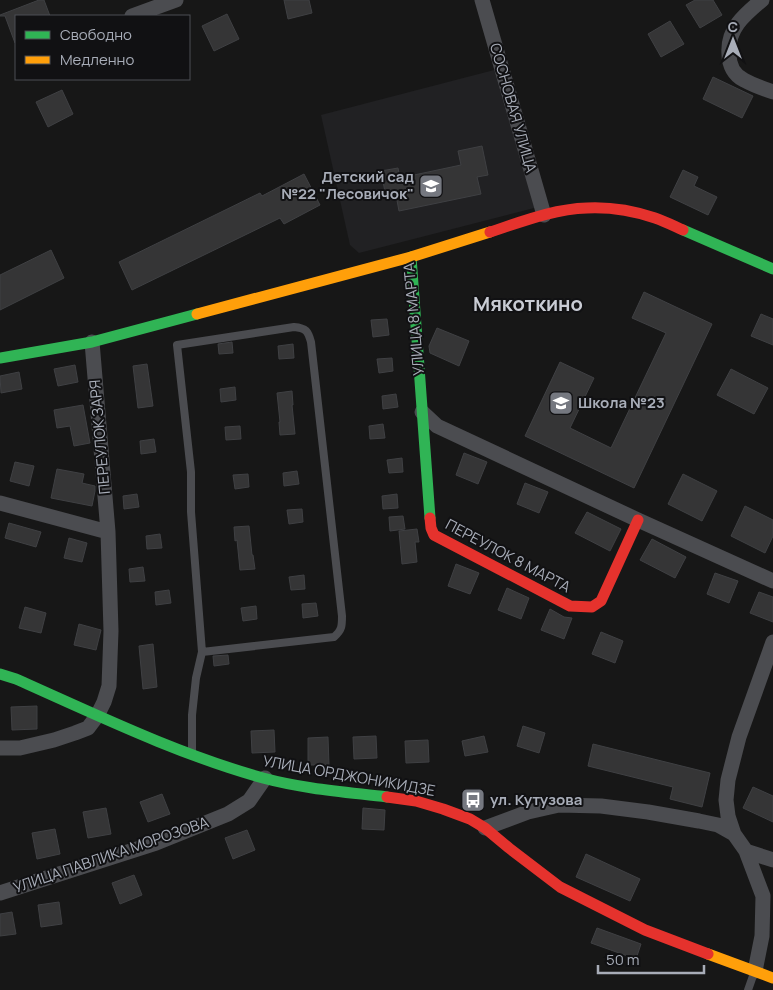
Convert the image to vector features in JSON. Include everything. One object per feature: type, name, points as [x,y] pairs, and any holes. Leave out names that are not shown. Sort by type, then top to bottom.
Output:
[{"type":"street","points":[[135,15],[176,0]]},
{"type":"street","name":"СОСНОВАЯ УЛИЦА","points":[[482,0],[544,215]]},
{"type":"street","points":[[762,0],[750,10],[730,36],[729,62],[734,71],[743,80],[773,92]]},
{"type":"street","points":[[411,256],[544,215],[587,208],[621,211],[655,218],[773,269]]},
{"type":"street","name":"УЛИЦА 8 МАРТА","points":[[0,358],[92,342],[411,256],[422,412]]},
{"type":"street","name":"ПЕРЕУЛОК ЗАРЯ","points":[[92,342],[108,532],[111,631],[109,686],[97,716]]},
{"type":"street","points":[[422,412],[437,426],[773,581]]},
{"type":"street","name":"ПЕРЕУЛОК 8 МАРТА","points":[[422,412],[431,528],[434,535],[570,606],[592,607],[601,601],[638,520]]},
{"type":"street","points":[[0,503],[108,532]]},
{"type":"street","points":[[755,971],[762,936],[763,896],[746,851],[734,834],[728,816],[726,800],[728,780],[739,736],[773,642]]},
{"type":"street","name":"УЛИЦА ОРДЖОНИКИДЗЕ","points":[[0,674],[16,679],[160,743],[211,762],[265,778],[312,788],[416,801],[443,808],[470,819],[485,828],[560,887],[645,930],[773,978]]},
{"type":"street","points":[[0,748],[20,748],[75,734],[88,728],[97,716]]},
{"type":"street","name":"УЛИЦА ПАВЛИКА МОРОЗОВА","points":[[0,893],[156,843],[228,814],[250,801],[265,778]]},
{"type":"street","points":[[485,828],[528,812],[559,805],[601,806],[699,820],[718,825],[734,834]]},
{"type":"street","points":[[746,851],[773,860]]},
{"type":"street","points":[[763,896],[773,882]]},
{"type":"lane","points":[[192,755],[192,715],[196,678],[202,652],[191,512],[191,472],[177,345],[294,327],[303,328],[309,334],[312,342],[342,616],[340,632],[334,637],[202,652]]},
{"type":"lane","points":[[748,990],[755,971]]},
{"type":"shaded area","points":[[498,69],[538,207],[359,253],[350,245],[321,115]]},
{"type":"building","points":[[39,0],[44,0],[50,15],[15,15],[15,43],[5,16],[0,15]]},
{"type":"building","points":[[284,0],[309,0],[312,13],[288,19]]},
{"type":"building","points":[[695,0],[713,0],[722,15],[700,28],[686,5]]},
{"type":"building","points":[[227,14],[239,39],[214,51],[202,26]]},
{"type":"building","points":[[670,21],[684,44],[661,57],[648,34]]},
{"type":"building","points":[[713,77],[753,96],[742,118],[703,99]]},
{"type":"building","points":[[62,90],[73,114],[48,127],[36,102]]},
{"type":"building","name":"Детский сад №22 \"Лесовичок\"","points":[[482,146],[488,175],[477,177],[481,194],[399,211],[396,195],[386,197],[381,171],[398,168],[400,178],[461,165],[458,151]]},
{"type":"building","points":[[683,170],[698,177],[694,186],[717,197],[708,215],[670,197]]},
{"type":"building","points":[[304,174],[320,205],[284,224],[280,218],[132,290],[119,262],[260,193],[262,196]]},
{"type":"building","points":[[51,250],[64,278],[0,310],[0,275]]},
{"type":"building","name":"Школа №23","points":[[644,292],[712,324],[634,488],[525,436],[560,362],[594,378],[570,428],[611,448],[666,333],[632,318]]},
{"type":"building","points":[[761,314],[773,319],[773,345],[751,336]]},
{"type":"building","points":[[387,319],[389,335],[373,337],[371,320]]},
{"type":"building","points":[[437,328],[469,341],[459,366],[430,353],[429,346]]},
{"type":"building","points":[[232,342],[233,353],[219,354],[218,344]]},
{"type":"building","points":[[293,344],[294,358],[279,359],[278,346]]},
{"type":"building","points":[[392,358],[393,371],[379,373],[377,359]]},
{"type":"building","points":[[147,364],[153,406],[138,408],[133,366]]},
{"type":"building","points":[[75,365],[78,382],[58,386],[54,369]]},
{"type":"building","points":[[731,369],[768,388],[754,414],[717,395]]},
{"type":"building","points":[[19,372],[22,389],[1,393],[0,376]]},
{"type":"building","points":[[235,387],[236,400],[221,402],[220,389]]},
{"type":"building","points":[[292,391],[295,434],[280,435],[277,393]]},
{"type":"building","points":[[396,394],[398,407],[383,409],[382,396]]},
{"type":"building","points":[[83,405],[90,443],[74,446],[70,426],[57,428],[54,410]]},
{"type":"building","points":[[383,424],[385,438],[370,439],[369,426]]},
{"type":"building","points":[[240,426],[241,439],[226,440],[225,427]]},
{"type":"building","points":[[154,439],[156,452],[141,454],[140,441]]},
{"type":"building","points":[[464,453],[487,462],[478,484],[456,475]]},
{"type":"building","points":[[402,458],[403,472],[389,473],[387,460]]},
{"type":"building","points":[[15,462],[34,466],[29,486],[10,481]]},
{"type":"building","points":[[57,469],[84,474],[82,483],[95,486],[92,506],[51,498]]},
{"type":"building","points":[[297,471],[299,484],[284,486],[283,473]]},
{"type":"building","points":[[248,474],[249,487],[235,489],[233,475]]},
{"type":"building","points":[[683,474],[717,491],[702,521],[668,504]]},
{"type":"building","points":[[525,483],[548,492],[539,513],[517,504]]},
{"type":"building","points":[[137,494],[139,507],[124,509],[123,496]]},
{"type":"building","points":[[397,494],[398,508],[383,509],[382,496]]},
{"type":"building","points":[[745,506],[773,520],[773,536],[765,553],[731,536]]},
{"type":"building","points":[[302,509],[303,522],[289,524],[287,510]]},
{"type":"building","points":[[587,512],[621,529],[610,551],[575,533]]},
{"type":"building","points":[[403,516],[405,529],[390,531],[389,517]]},
{"type":"building","points":[[9,523],[41,532],[36,547],[5,538]]},
{"type":"building","points":[[249,526],[255,569],[240,570],[234,527]]},
{"type":"building","points":[[417,529],[419,542],[415,542],[417,562],[402,564],[399,531]]},
{"type":"building","points":[[160,534],[162,548],[147,549],[146,536]]},
{"type":"building","points":[[69,538],[87,543],[82,562],[64,558]]},
{"type":"building","points":[[652,539],[686,557],[675,578],[640,560]]},
{"type":"building","points":[[456,564],[479,573],[470,594],[448,586]]},
{"type":"building","points":[[143,567],[145,581],[130,582],[129,569]]},
{"type":"building","points":[[715,573],[738,581],[729,603],[707,594]]},
{"type":"building","points":[[304,575],[305,589],[291,590],[289,577]]},
{"type":"building","points":[[507,588],[529,598],[521,619],[498,610]]},
{"type":"building","points":[[169,590],[171,603],[156,605],[155,592]]},
{"type":"building","points":[[759,592],[773,597],[773,622],[750,613]]},
{"type":"building","points":[[316,603],[318,616],[303,618],[302,604]]},
{"type":"building","points":[[256,606],[257,619],[243,621],[241,608]]},
{"type":"building","points":[[25,607],[46,613],[41,633],[19,628]]},
{"type":"building","points":[[550,609],[564,617],[572,618],[564,639],[541,630]]},
{"type":"building","points":[[79,624],[101,630],[96,650],[74,645]]},
{"type":"building","points":[[601,632],[623,641],[615,663],[592,654]]},
{"type":"building","points":[[153,644],[157,687],[143,689],[139,646]]},
{"type":"building","points":[[228,655],[229,664],[214,666],[213,656]]},
{"type":"building","points":[[37,706],[37,729],[12,730],[11,707]]},
{"type":"building","points":[[523,726],[545,733],[539,753],[517,746]]},
{"type":"building","points":[[274,730],[275,752],[252,753],[251,731]]},
{"type":"building","points":[[376,736],[377,758],[354,759],[353,737]]},
{"type":"building","points":[[484,736],[488,752],[465,756],[462,741]]},
{"type":"building","points":[[328,737],[329,765],[308,765],[308,738]]},
{"type":"building","points":[[428,740],[429,762],[406,763],[405,741]]},
{"type":"building","points":[[593,744],[710,773],[702,807],[670,799],[673,787],[588,766]]},
{"type":"building","points":[[753,787],[773,796],[773,822],[743,808]]},
{"type":"building","points":[[162,794],[170,814],[148,822],[140,802]]},
{"type":"building","points":[[106,808],[111,834],[88,838],[83,812]]},
{"type":"building","points":[[363,808],[385,810],[384,830],[362,829]]},
{"type":"building","points":[[55,829],[60,854],[37,859],[32,833]]},
{"type":"building","points":[[247,830],[255,850],[233,859],[225,838]]},
{"type":"building","points":[[586,854],[640,879],[630,901],[576,877]]},
{"type":"building","points":[[134,875],[142,895],[120,904],[112,883]]},
{"type":"building","points":[[59,902],[62,924],[41,927],[38,905]]},
{"type":"building","points":[[12,912],[16,934],[0,936],[0,914]]},
{"type":"building","points":[[597,928],[641,944],[636,959],[591,943]]},
{"type":"traffic: fast","points":[[683,230],[773,269]]},
{"type":"traffic: fast","points":[[411,257],[430,518]]},
{"type":"traffic: fast","points":[[0,358],[92,342],[197,314]]},
{"type":"traffic: fast","points":[[0,674],[16,679],[168,746],[231,768],[294,785],[387,797]]},
{"type":"traffic: slow","points":[[197,314],[411,257],[490,232]]},
{"type":"traffic: slow","points":[[708,954],[773,978]]},
{"type":"traffic: jam","points":[[490,232],[550,213],[595,208],[638,213],[683,230]]},
{"type":"traffic: jam","points":[[430,518],[434,535],[570,606],[592,607],[601,601],[638,520]]},
{"type":"traffic: jam","points":[[387,797],[416,801],[470,819],[485,828],[560,887],[645,930],[708,954]]},
{"type":"place","name":"Детский сад №22 \"Лесовичок\"","points":[[431,186]]},
{"type":"place","name":"Школа №23","points":[[561,403]]},
{"type":"place","name":"ул. Кутузова","points":[[473,800]]},
{"type":"district","name":"Мякоткино","points":[[528,304]]}]
